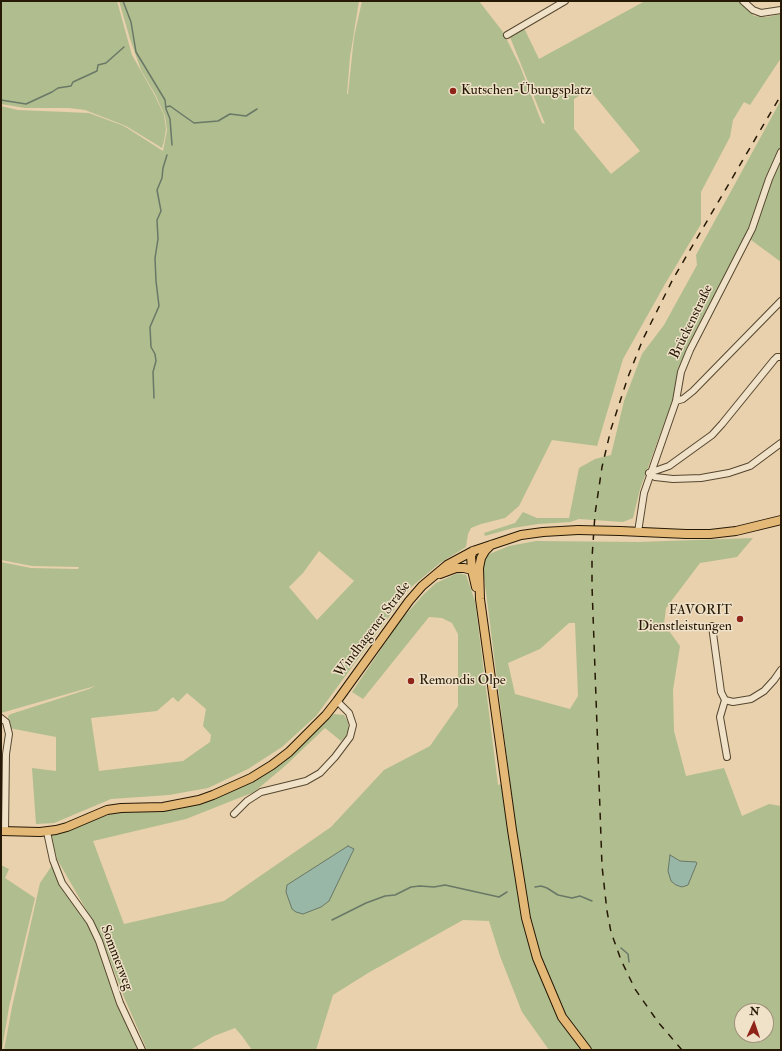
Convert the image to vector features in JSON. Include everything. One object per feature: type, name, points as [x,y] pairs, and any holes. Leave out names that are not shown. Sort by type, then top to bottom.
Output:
[{"type":"main road","name":"Windhagener Straße","points":[[3,831],[47,832],[67,827],[107,810],[116,808],[174,805],[213,795],[234,787],[267,768],[289,752],[308,734],[337,701],[409,601],[422,586],[447,565],[473,551],[521,535],[543,532],[578,530],[710,534],[736,531],[781,520]]},
{"type":"main road","points":[[476,569],[485,551],[497,542]]},
{"type":"main road","points":[[473,551],[512,830],[526,918],[537,958],[562,1017],[587,1050]]},
{"type":"main road","points":[[432,577],[456,568],[476,569]]},
{"type":"street","points":[[507,35],[565,1]]},
{"type":"street","points":[[743,1],[753,10],[762,13],[781,10]]},
{"type":"street","name":"Brückenstraße","points":[[638,532],[640,513],[649,473],[662,442],[676,401],[680,377],[690,350],[752,229],[769,179],[781,152]]},
{"type":"street","points":[[676,401],[687,396],[705,380],[781,301]]},
{"type":"street","points":[[649,473],[669,466],[712,435],[774,360],[777,357],[781,357]]},
{"type":"street","points":[[649,473],[655,477],[673,479],[701,478],[729,473],[750,466],[781,443]]},
{"type":"street","points":[[712,626],[721,692],[725,700],[720,717],[727,757]]},
{"type":"street","points":[[725,700],[733,702],[751,699],[764,691],[781,670]]},
{"type":"street","points":[[234,814],[247,801],[261,792],[306,781],[320,773],[335,757],[350,737],[353,725],[349,713],[337,701]]},
{"type":"street","points":[[1,718],[6,722],[9,734],[6,754],[3,831]]},
{"type":"street","name":"Sommerweg","points":[[47,832],[53,860],[62,883],[90,922],[99,941],[120,1003],[142,1050]]},
{"type":"green space","points":[[1,1],[117,1],[132,55],[164,115],[166,129],[162,148],[126,126],[85,110],[69,108],[25,108],[1,104]]},
{"type":"green space","points":[[119,1],[359,1],[350,57],[348,94],[354,37],[362,1],[479,1],[503,32],[520,66],[542,123],[545,124],[510,37],[524,28],[539,59],[645,1],[740,1],[754,16],[767,17],[781,14],[781,58],[750,105],[744,102],[733,120],[730,137],[701,192],[701,224],[623,359],[597,446],[552,440],[519,506],[505,518],[471,528],[468,534],[466,547],[440,563],[410,588],[316,716],[282,747],[248,769],[208,788],[169,795],[111,799],[54,823],[36,824],[32,768],[56,771],[56,737],[9,728],[8,716],[95,686],[1,713],[1,562],[31,568],[78,569],[79,567],[32,566],[1,560],[1,106],[18,110],[89,113],[124,126],[163,151],[167,130],[165,116],[155,94],[141,70]],"holes":[[[589,89],[640,151],[611,174],[574,129],[574,99]],[[319,551],[354,581],[317,620],[289,587],[303,573]],[[187,693],[206,709],[203,726],[211,735],[210,742],[183,761],[99,771],[91,718],[157,711],[173,697],[178,702]]]},
{"type":"green space","points":[[781,100],[781,146],[776,155],[781,159],[781,262],[747,237],[688,345],[679,368],[673,399],[640,489],[633,518],[623,522],[579,519],[570,522],[538,524],[513,528],[485,536],[484,533],[515,523],[523,512],[537,518],[569,518],[579,468],[595,459],[611,455],[624,401],[642,354],[664,325],[697,265],[696,255]]},
{"type":"green space","points":[[753,538],[737,557],[700,563],[666,608],[664,624],[680,646],[673,690],[674,731],[686,776],[724,768],[742,816],[769,804],[781,806],[781,1050],[549,1050],[522,1012],[500,956],[489,921],[463,920],[368,973],[333,995],[316,1050],[252,1050],[235,1028],[214,1036],[190,1050],[147,1050],[124,997],[100,934],[57,859],[51,835],[111,814],[216,798],[295,751],[334,714],[344,715],[348,722],[349,732],[341,741],[325,728],[285,766],[254,792],[186,819],[93,841],[124,924],[224,901],[331,827],[384,770],[430,746],[458,706],[458,634],[452,623],[442,618],[429,617],[363,699],[352,692],[400,621],[424,594],[436,583],[458,573],[466,575],[475,601],[498,785],[510,781],[484,577],[484,560],[487,555],[509,546],[536,541],[638,542]],"holes":[[[569,623],[575,623],[578,696],[570,709],[515,694],[508,663],[540,649]]]},
{"type":"green space","points":[[53,864],[93,932],[141,1050],[4,1050],[12,1007],[40,883]]},
{"type":"green space","points":[[1,865],[9,869],[5,878],[35,898],[9,1007],[2,1050],[1,1050]]},
{"type":"shaded area","points":[[348,846],[354,849],[329,901],[321,907],[303,914],[292,909],[286,892],[287,885]]},
{"type":"shaded area","points":[[670,855],[680,861],[697,863],[688,885],[682,887],[671,881],[668,871]]},
{"type":"waterway","points":[[123,1],[131,22],[136,52],[165,100],[166,109],[170,119],[172,145]]},
{"type":"waterway","points":[[1,100],[26,104],[58,88],[71,86],[73,82],[97,71],[98,65],[106,63],[124,47]]},
{"type":"waterway","points":[[166,107],[170,106],[194,123],[218,121],[230,114],[246,116],[257,109]]},
{"type":"waterway","points":[[154,398],[153,372],[156,361],[155,354],[151,347],[150,327],[159,306],[155,258],[158,239],[157,220],[161,211],[157,190],[162,178],[167,155]]},
{"type":"waterway","points":[[332,920],[366,903],[385,896],[395,895],[411,887],[434,887],[445,885],[499,897],[507,892]]},
{"type":"waterway","points":[[535,887],[541,886],[558,895],[572,898],[580,896],[592,901]]},
{"type":"waterway","points":[[621,948],[628,954],[629,962]]},
{"type":"waterway","points":[[723,1050],[729,1050]]},
{"type":"railway","points":[[682,1050],[658,1022],[635,989],[621,960],[611,932],[607,911],[602,866],[592,586],[595,514],[602,467],[611,429],[628,377],[643,339],[673,279],[781,95]]},
{"type":"place","name":"Kutschen-Übungsplatz","points":[[453,91]]},
{"type":"place","name":"FAVORIT Dienstleistungen","points":[[740,619]]},
{"type":"place","name":"Remondis Olpe","points":[[411,681]]}]
